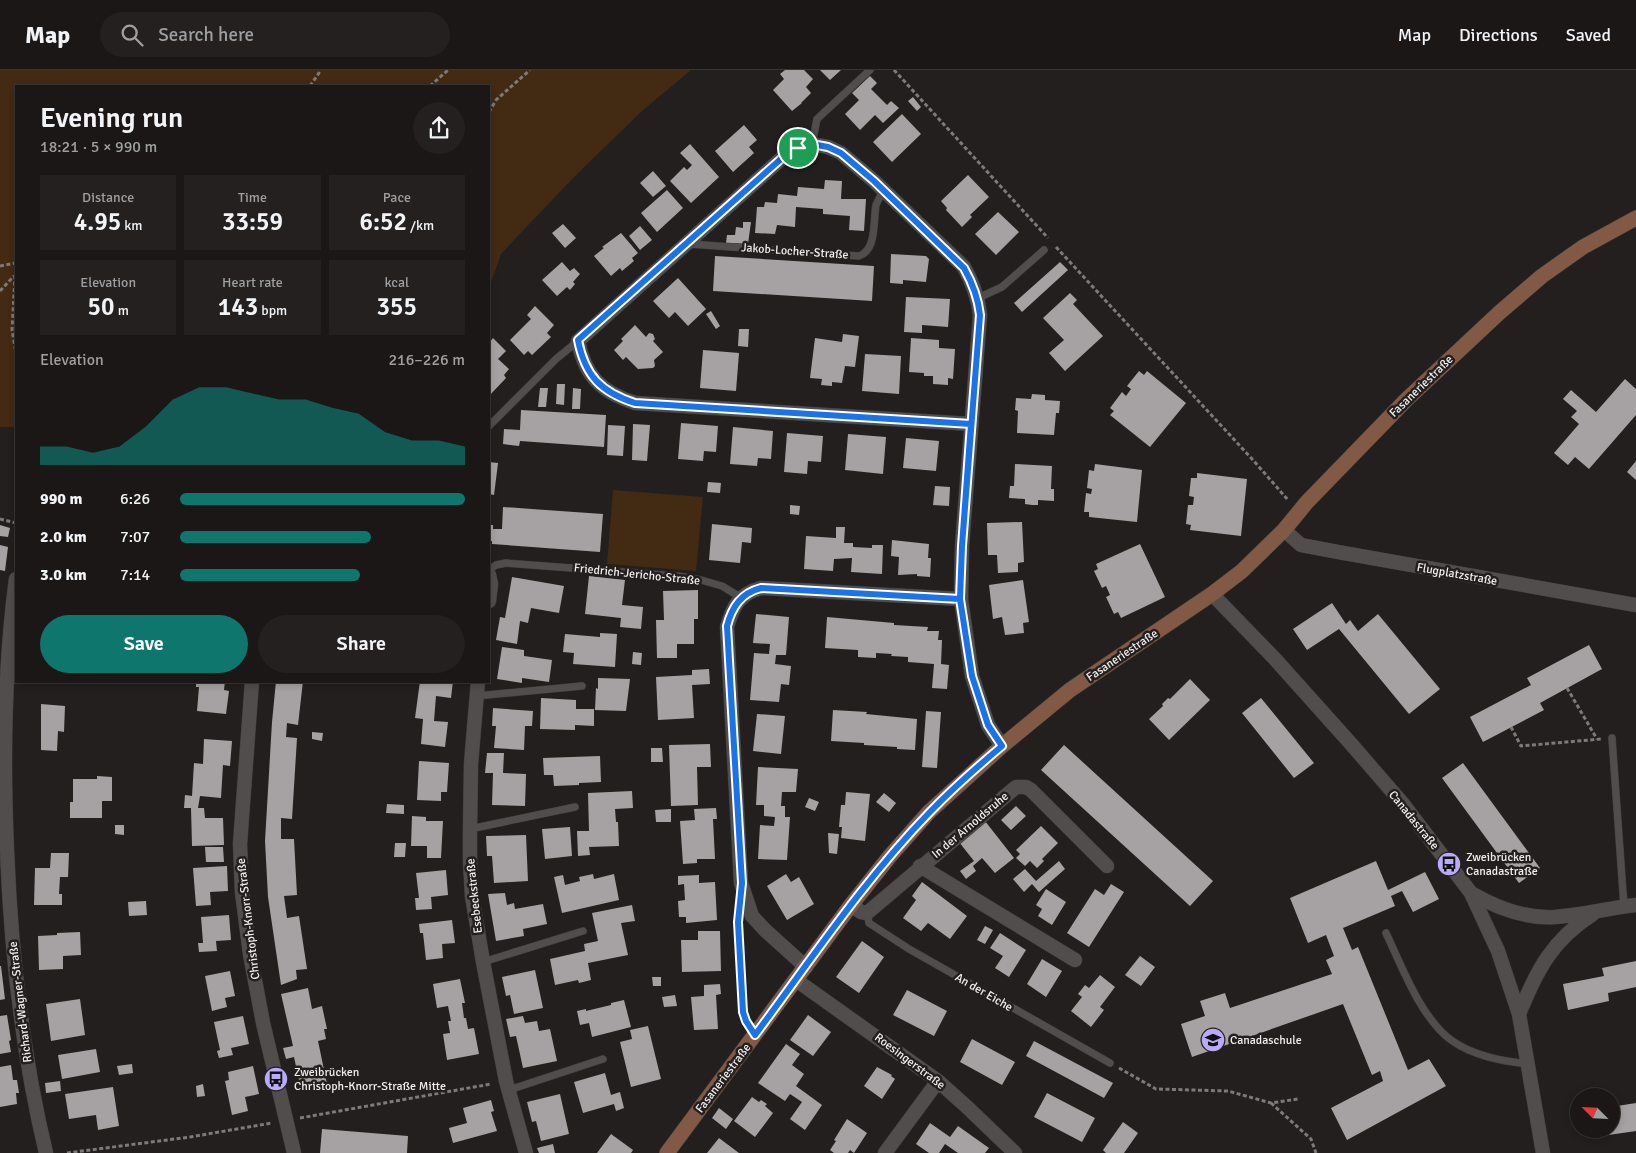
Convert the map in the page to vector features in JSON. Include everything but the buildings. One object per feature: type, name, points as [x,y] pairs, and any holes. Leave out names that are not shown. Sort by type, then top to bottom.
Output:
[{"type":"street","points":[[971,424],[635,403],[618,398],[602,387],[588,371],[580,353],[578,340],[782,158],[798,148],[812,144],[828,147],[841,153],[884,191],[964,268],[974,284],[978,298],[980,315],[962,546],[960,599],[972,676],[988,725],[1002,746]]},
{"type":"street","name":"Fasaneriestraße","points":[[667,1153],[851,905],[890,856],[929,812],[1002,746],[1070,690],[1212,594],[1242,571],[1284,530],[1336,471],[1406,400],[1499,313],[1542,276],[1583,247],[1636,218]]},
{"type":"street","name":"Flugplatzstraße","points":[[1284,530],[1301,544],[1338,552],[1636,605]]},
{"type":"street","points":[[490,580],[490,592]]},
{"type":"street","points":[[806,967],[752,916],[742,883],[727,626],[730,614],[740,597],[751,590],[761,588],[960,599]]},
{"type":"street","name":"Richard-Wagner-Straße","points":[[15,589],[6,681],[4,748],[9,890],[20,1015],[28,1068],[46,1153]]},
{"type":"street","name":"Canadastraße","points":[[1212,594],[1275,659],[1352,745],[1402,804],[1471,893],[1498,951],[1519,1014],[1543,1153]]},
{"type":"street","name":"Christoph-Knorr-Straße","points":[[252,683],[240,844],[242,892],[250,954],[263,1023],[294,1153]]},
{"type":"street","name":"Esebeckstraße","points":[[478,683],[470,829],[472,896],[483,962],[508,1085],[526,1153]]},
{"type":"street","name":"In der Arnoldsruhe","points":[[867,913],[1016,786],[1031,790],[1107,866]]},
{"type":"street","points":[[920,866],[1075,960]]},
{"type":"street","points":[[1471,893],[1504,910],[1529,915],[1554,917],[1630,906]]},
{"type":"street","points":[[851,905],[861,912],[867,913]]},
{"type":"street","points":[[1519,1014],[1538,972],[1552,950],[1566,934],[1599,910]]},
{"type":"street","name":"Roesingerstraße","points":[[796,980],[938,1081],[1015,1153]]},
{"type":"street","points":[[885,1153],[938,1081]]},
{"type":"lane","points":[[812,144],[817,119],[870,70]]},
{"type":"lane","name":"Jakob-Locher-Straße","points":[[687,243],[859,256],[870,248],[877,203],[884,191]]},
{"type":"lane","points":[[978,298],[1002,287],[1044,250]]},
{"type":"lane","points":[[490,425],[556,359],[578,340]]},
{"type":"lane","name":"Friedrich-Jericho-Straße","points":[[490,569],[496,565],[506,563],[678,576],[722,586],[740,597]]},
{"type":"lane","points":[[476,696],[582,686]]},
{"type":"lane","points":[[1612,738],[1630,906]]},
{"type":"lane","points":[[470,829],[575,807]]},
{"type":"lane","name":"An der Eiche","points":[[867,913],[868,923],[1110,1063]]},
{"type":"lane","points":[[483,962],[583,931]]},
{"type":"lane","points":[[1386,933],[1426,1014],[1451,1040],[1479,1054],[1510,1062],[1528,1064]]},
{"type":"lane","points":[[508,1085],[603,1059]]},
{"type":"path","points":[[311,85],[321,70]]},
{"type":"path","points":[[431,85],[448,70]]},
{"type":"path","points":[[490,110],[496,100],[530,70]]},
{"type":"path","points":[[894,70],[1247,453],[1299,512]]},
{"type":"path","points":[[0,266],[15,263]]},
{"type":"path","points":[[0,291],[15,275]]},
{"type":"path","points":[[15,288],[12,330],[15,347]]},
{"type":"path","points":[[0,519],[15,523]]},
{"type":"path","points":[[1567,688],[1597,739]]},
{"type":"path","points":[[1511,727],[1521,746],[1612,738]]},
{"type":"path","points":[[738,922],[743,1012],[746,1021],[755,1035]]},
{"type":"path","points":[[1110,1063],[1156,1089],[1228,1091],[1271,1103],[1298,1099]]},
{"type":"path","points":[[67,1153],[190,1137],[508,1085]]},
{"type":"path","points":[[1271,1103],[1311,1139],[1316,1153]]},
{"type":"shaded area","points":[[0,70],[691,70],[642,111],[573,178],[501,254],[490,285],[490,85],[15,85],[15,427],[0,427]]},
{"type":"shaded area","points":[[613,490],[703,497],[696,571],[607,564]]},
{"type":"place","name":"Zweibrücken Canadastraße","points":[[1449,864]]},
{"type":"place","name":"Canadaschule","points":[[1213,1040]]},
{"type":"place","name":"Zweibrücken Christoph-Knorr-Straße Mitte","points":[[276,1079]]},
{"type":"route","points":[[798,148],[782,158],[578,340],[580,353],[588,371],[602,387],[618,398],[635,403],[971,424],[962,546],[960,599],[761,588],[751,590],[740,597],[730,614],[727,626],[742,883],[738,922],[743,1012],[746,1021],[755,1035],[851,905],[890,856],[929,812],[1002,746],[988,725],[972,676],[960,599],[962,546],[980,315],[974,284],[964,268],[874,181],[841,153],[828,147],[812,144],[798,148]]}]
